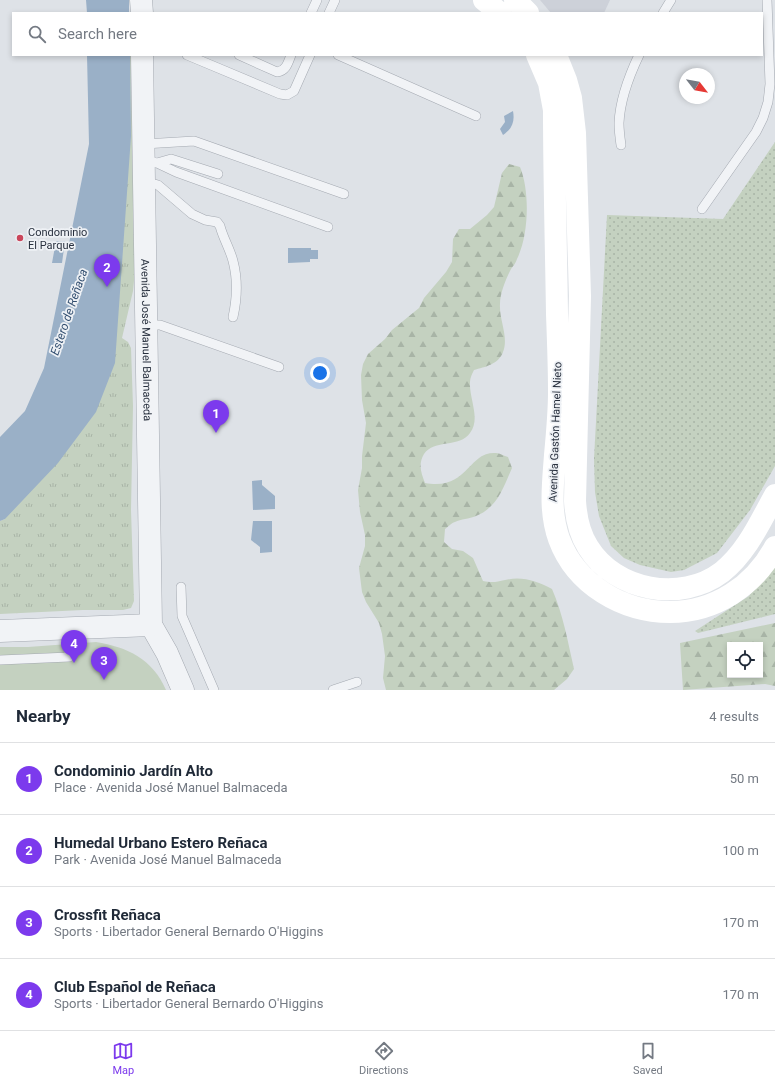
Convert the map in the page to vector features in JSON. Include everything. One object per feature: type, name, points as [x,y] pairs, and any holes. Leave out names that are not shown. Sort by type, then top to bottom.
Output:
[{"type":"main road","points":[[484,0],[499,12]]},
{"type":"main road","points":[[515,0],[527,12]]},
{"type":"main road","name":"Avenida Gastón Hamel Nieto","points":[[537,56],[549,82],[554,110],[559,393],[552,502],[555,525],[566,554],[583,577],[611,598],[652,611],[674,612],[710,606],[733,594],[744,586],[758,571],[775,547]]},
{"type":"main road","name":"Avenida Gastón Hamel Nieto","points":[[556,56],[570,92],[574,121],[580,296],[574,496],[577,520],[583,537],[596,557],[612,573],[622,578],[642,586],[666,589],[698,584],[712,578],[734,561],[753,534],[775,495]]},
{"type":"street","name":"Avenida José Manuel Balmaceda","points":[[142,56],[147,162],[146,325],[151,625]]},
{"type":"street","points":[[0,631],[151,625],[167,653],[183,690]]},
{"type":"lane","points":[[311,12],[317,0]]},
{"type":"lane","points":[[329,12],[334,0]]},
{"type":"lane","points":[[664,12],[671,0]]},
{"type":"lane","points":[[702,210],[756,132],[763,118],[768,102],[770,84],[766,0]]},
{"type":"lane","points":[[189,56],[280,94],[287,95],[294,91],[310,56]]},
{"type":"lane","points":[[241,56],[277,72],[284,69],[290,56]]},
{"type":"lane","points":[[340,56],[476,116]]},
{"type":"lane","points":[[621,145],[619,124],[623,99],[629,77],[639,56]]},
{"type":"lane","points":[[147,162],[194,141],[344,194]]},
{"type":"lane","points":[[147,162],[171,159],[218,174]]},
{"type":"lane","points":[[147,162],[328,227]]},
{"type":"lane","points":[[147,162],[158,185],[192,214],[205,220],[217,222],[220,226],[233,260],[236,273],[237,286],[233,317]]},
{"type":"lane","points":[[146,325],[160,325],[279,368]]},
{"type":"lane","points":[[182,587],[182,616],[214,690]]},
{"type":"lane","points":[[0,660],[69,657],[68,628]]},
{"type":"lane","points":[[333,690],[358,682]]},
{"type":"shaded area","points":[[540,0],[610,0],[604,12],[550,12]]},
{"type":"green space","points":[[98,56],[143,56],[143,189],[133,291],[122,338],[128,342],[131,348],[133,406],[131,510],[134,601],[131,608],[123,610],[83,610],[0,614],[0,521],[5,519],[0,459],[75,317]]},
{"type":"green space","points":[[775,142],[775,466],[750,510],[717,553],[684,570],[671,572],[640,565],[624,558],[611,546],[599,516],[595,492],[594,459],[607,215],[723,219]]},
{"type":"green space","points":[[509,164],[520,167],[527,200],[527,213],[521,249],[516,262],[507,277],[501,295],[500,310],[505,346],[501,356],[495,362],[474,370],[472,374],[470,388],[475,415],[473,427],[470,433],[466,438],[434,446],[428,449],[421,461],[422,476],[425,483],[439,484],[450,481],[459,476],[479,458],[487,454],[498,453],[508,457],[512,468],[495,502],[490,508],[476,516],[451,524],[445,529],[444,542],[452,549],[463,551],[473,558],[483,581],[494,582],[511,579],[523,579],[552,589],[562,618],[574,669],[567,679],[554,690],[386,690],[383,678],[385,656],[382,634],[379,623],[366,602],[362,592],[359,568],[365,546],[365,535],[360,512],[358,490],[362,468],[366,423],[362,400],[361,375],[363,364],[368,354],[385,339],[392,330],[419,308],[424,298],[446,272],[452,262],[453,239],[459,229],[470,229],[494,207],[502,173]]},
{"type":"green space","points":[[775,561],[775,614],[698,633],[695,631],[749,596]]},
{"type":"green space","points":[[775,623],[775,686],[765,684],[683,690],[680,643]]},
{"type":"green space","points":[[96,642],[118,647],[138,656],[154,670],[161,679],[166,690],[0,690],[0,647],[28,647]]},
{"type":"water","points":[[86,0],[129,0],[129,12],[87,12]]},
{"type":"water","name":"Estero de Reñaca","points":[[87,56],[130,56],[131,136],[115,363],[96,412],[58,463],[5,519],[0,521],[0,437],[25,411],[44,368],[89,144]]},
{"type":"water","points":[[513,111],[514,119],[512,125],[503,135],[500,129],[505,122],[504,116]]},
{"type":"water","points":[[56,241],[65,241],[62,263],[52,263]]},
{"type":"water","points":[[288,248],[311,248],[311,250],[318,250],[318,259],[310,259],[310,262],[288,263]]},
{"type":"water","points":[[262,480],[262,485],[275,496],[275,509],[253,510],[252,481]]},
{"type":"water","points":[[253,521],[272,521],[272,552],[260,553],[260,547],[251,540]]},
{"type":"place","name":"Condominio El Parque","points":[[20,238]]},
{"type":"place","name":"Humedal Urbano Estero Reñaca","points":[[107,287]]},
{"type":"place","name":"Condominio Jardín Alto","points":[[216,433]]},
{"type":"place","name":"Club Español de Reñaca","points":[[74,663]]},
{"type":"place","name":"Crossfit Reñaca","points":[[104,680]]}]
